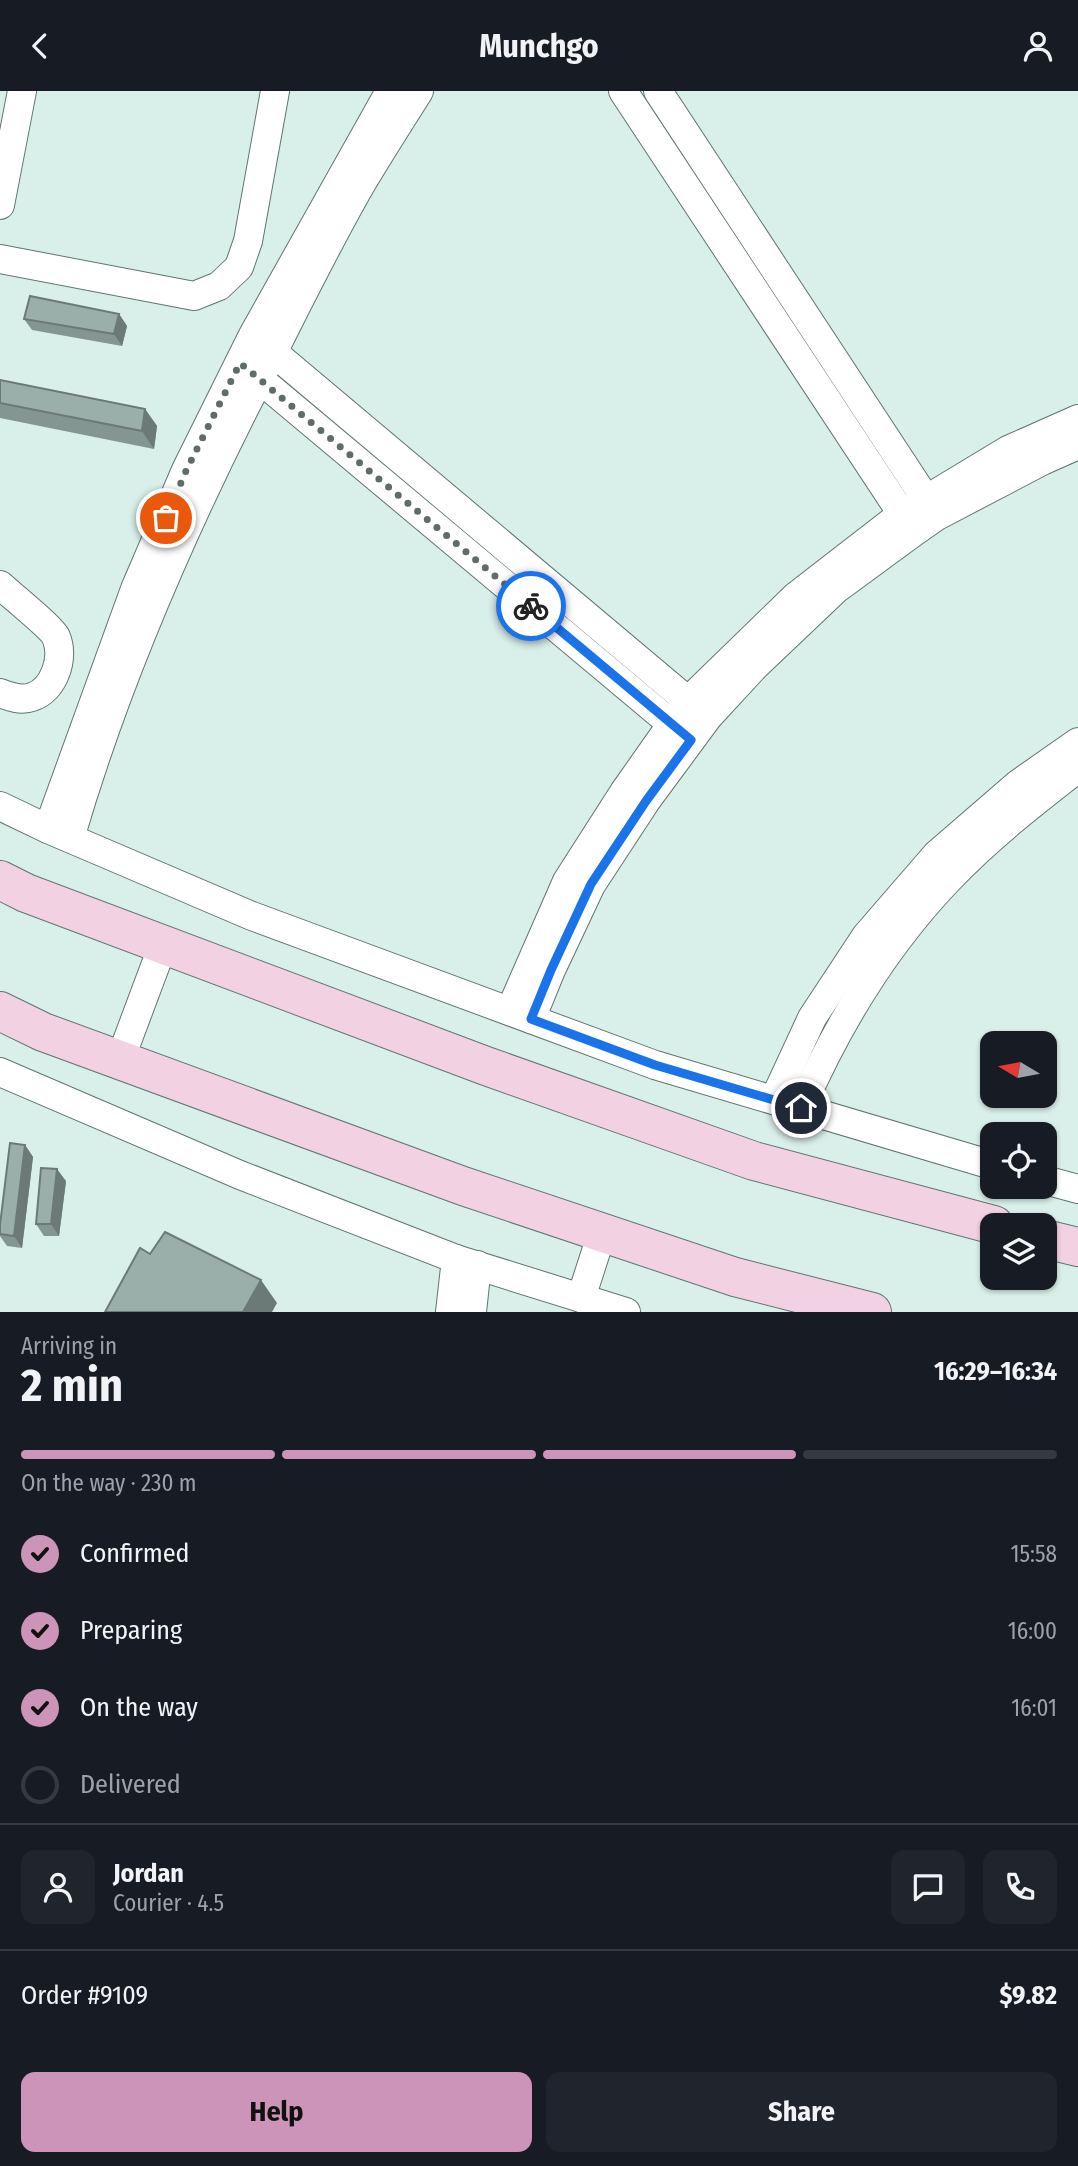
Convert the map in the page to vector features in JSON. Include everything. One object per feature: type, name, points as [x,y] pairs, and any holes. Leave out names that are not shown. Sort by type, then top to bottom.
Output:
[{"type":"main road","points":[[0,880],[26,893],[486,1066],[754,1161],[980,1221]]},
{"type":"main road","points":[[0,1011],[43,1032],[463,1186],[735,1277],[872,1312]]},
{"type":"main road","points":[[1057,1241],[1078,1247]]},
{"type":"street","points":[[0,205],[22,91]]},
{"type":"street","points":[[0,259],[194,296],[219,286],[239,267],[248,241],[275,91]]},
{"type":"street","points":[[59,834],[135,589],[186,471],[250,370],[390,91]]},
{"type":"street","points":[[263,343],[419,91]]},
{"type":"street","points":[[623,91],[919,515]]},
{"type":"street","points":[[658,91],[919,515]]},
{"type":"street","points":[[263,343],[698,709]]},
{"type":"street","points":[[250,370],[681,732]]},
{"type":"street","points":[[521,1015],[568,881],[624,792],[681,732],[796,596],[919,515],[1008,450],[1078,419]]},
{"type":"street","points":[[919,515],[1078,445]]},
{"type":"street","points":[[0,585],[55,635],[60,654],[55,673],[46,689],[31,698],[14,698],[0,693]]},
{"type":"street","points":[[774,1100],[812,1018],[866,936],[937,854],[1008,793],[1078,743]]},
{"type":"street","points":[[801,1108],[821,1061],[901,935],[948,879],[1010,821],[1078,768]]},
{"type":"street","points":[[0,806],[252,916],[655,1065],[980,1161]]},
{"type":"street","points":[[120,1060],[163,945]]},
{"type":"street","points":[[0,1072],[240,1175],[466,1262],[625,1312]]},
{"type":"street","points":[[1057,1183],[1078,1189]]},
{"type":"street","points":[[581,1298],[602,1233]]},
{"type":"street","points":[[450,1312],[466,1262]]},
{"type":"street","points":[[466,1262],[472,1312]]},
{"type":"building","points":[[30,296],[119,314],[114,334],[24,319]]},
{"type":"building","points":[[0,380],[145,409],[142,431],[0,403]]},
{"type":"building","points":[[10,1143],[25,1145],[14,1236],[0,1234]]},
{"type":"building","points":[[41,1168],[57,1169],[51,1224],[36,1224]]},
{"type":"building","points":[[165,1232],[261,1280],[243,1312],[105,1312],[140,1248],[150,1254]]},
{"type":"way so far","points":[[166,518],[186,471],[240,363],[531,606]]},
{"type":"route","points":[[531,606],[691,740],[646,801],[591,884],[531,1019],[655,1065],[801,1108]]}]
